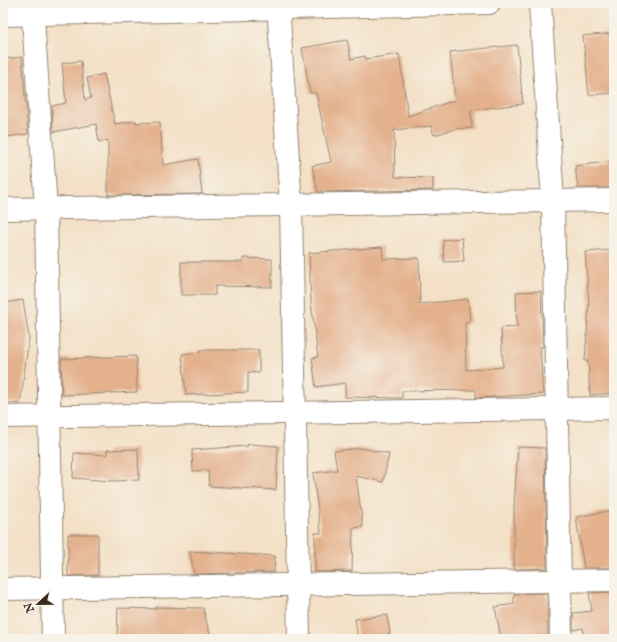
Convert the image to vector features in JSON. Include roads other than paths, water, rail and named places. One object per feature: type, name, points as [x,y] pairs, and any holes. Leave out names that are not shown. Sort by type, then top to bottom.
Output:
[{"type":"street","points":[[3,14],[32,8],[489,3]]},
{"type":"street","points":[[540,3],[553,201],[561,639]]},
{"type":"street","points":[[278,6],[291,205],[299,639]]},
{"type":"street","points":[[32,8],[46,208],[53,639]]},
{"type":"street","points":[[3,209],[614,200]]},
{"type":"street","points":[[3,417],[614,408]]},
{"type":"street","points":[[3,589],[614,580]]}]
